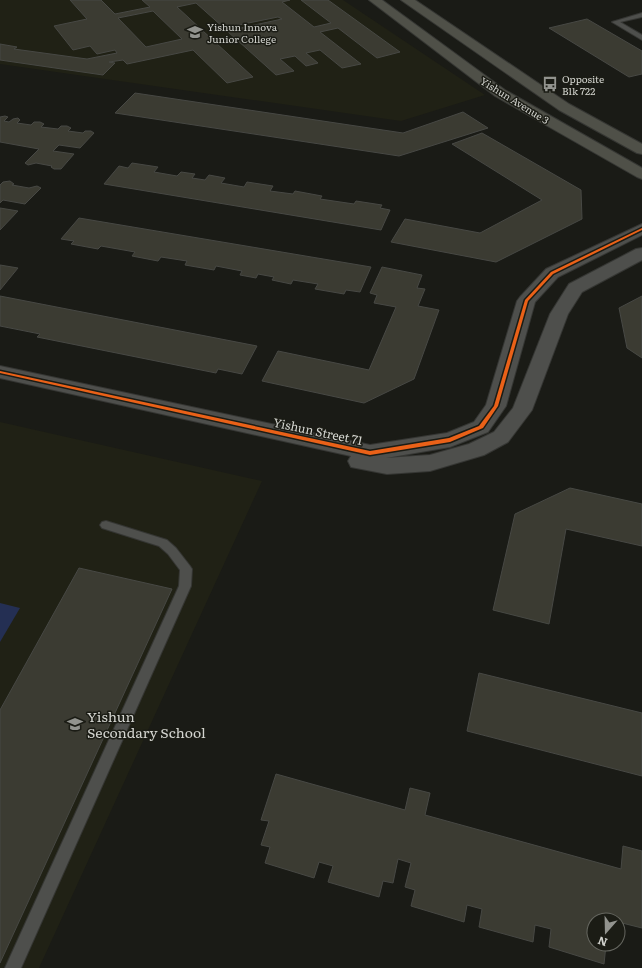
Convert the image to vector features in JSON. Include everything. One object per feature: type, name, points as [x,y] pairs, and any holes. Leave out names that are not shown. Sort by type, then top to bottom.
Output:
[{"type":"main road","name":"Yishun Avenue 3","points":[[375,0],[500,93],[642,174]]},
{"type":"main road","name":"Yishun Avenue 3","points":[[407,0],[564,107],[642,150]]},
{"type":"street","name":"Yishun Street 71","points":[[0,372],[370,453],[450,440],[481,427],[496,406],[526,301],[552,273],[642,229]]},
{"type":"street","name":"Yishun Street 71","points":[[0,386],[314,453],[387,466],[430,463],[476,450],[501,437],[522,410],[561,308],[575,288],[642,253]]},
{"type":"street","points":[[526,301],[561,308]]},
{"type":"lane","points":[[642,15],[615,22],[642,38]]},
{"type":"lane","points":[[13,968],[185,586],[186,569],[172,551],[163,543],[106,525]]},
{"type":"shaded area","name":"Yishun Innova Junior College","points":[[0,0],[343,0],[485,95],[401,121],[0,64]]},
{"type":"shaded area","name":"Yishun Secondary School","points":[[0,422],[262,481],[39,968],[0,968]]},
{"type":"shaded area","points":[[0,603],[20,608],[0,642]]},
{"type":"building","points":[[70,0],[101,0],[115,14],[150,7],[142,0],[290,0],[282,2],[314,27],[331,23],[301,0],[328,0],[400,52],[377,58],[338,28],[320,32],[361,64],[342,68],[320,50],[306,53],[318,63],[306,66],[295,56],[280,59],[294,71],[276,75],[227,31],[282,19],[278,17],[224,28],[196,3],[177,7],[253,77],[227,83],[193,50],[127,64],[123,60],[109,62],[115,63],[103,75],[0,60],[0,44],[17,47],[14,49],[87,59],[117,53],[115,50],[97,54],[90,46],[73,50],[54,26],[87,19]],"holes":[[[153,11],[182,39],[146,47],[118,18]]]},
{"type":"building","points":[[587,19],[642,51],[642,74],[629,77],[549,28]]},
{"type":"building","points":[[135,93],[403,133],[463,112],[488,128],[399,156],[115,113]]},
{"type":"building","points":[[0,117],[8,117],[4,121],[9,122],[18,118],[20,120],[17,123],[31,125],[34,122],[40,122],[44,124],[41,127],[58,129],[61,126],[67,126],[71,128],[68,131],[83,133],[85,131],[91,131],[94,133],[80,148],[59,145],[53,151],[74,154],[61,169],[54,169],[51,167],[52,166],[36,163],[28,165],[25,163],[39,149],[0,142]]},
{"type":"building","points":[[482,133],[581,190],[582,219],[496,262],[391,242],[405,219],[480,233],[542,200],[452,144]]},
{"type":"building","points":[[132,163],[158,167],[154,172],[177,176],[181,172],[195,174],[192,178],[205,180],[209,175],[225,178],[221,183],[244,187],[247,182],[273,186],[270,191],[293,194],[295,191],[322,196],[320,199],[354,204],[356,201],[382,205],[380,208],[390,210],[381,230],[104,184],[119,166],[128,168]]},
{"type":"building","points":[[10,181],[14,184],[12,185],[29,188],[37,186],[41,188],[25,204],[3,200],[0,203],[0,185],[3,182]]},
{"type":"building","points":[[0,208],[18,211],[0,230]]},
{"type":"building","points":[[79,218],[371,267],[360,292],[346,290],[344,294],[315,289],[318,284],[293,280],[291,284],[272,280],[274,277],[258,274],[256,278],[240,275],[242,271],[216,266],[214,270],[185,265],[187,261],[161,257],[158,261],[132,256],[135,252],[101,246],[98,249],[71,244],[74,241],[61,239]]},
{"type":"building","points":[[0,265],[18,268],[0,290]]},
{"type":"building","points":[[382,267],[422,275],[417,288],[425,289],[418,306],[439,310],[414,379],[364,403],[262,381],[278,351],[369,370],[396,307],[374,303],[377,295],[370,293]]},
{"type":"building","points":[[0,296],[257,346],[242,374],[218,369],[216,373],[37,337],[40,334],[0,326]]},
{"type":"building","points":[[642,296],[642,358],[627,348],[619,308]]},
{"type":"building","points":[[570,488],[642,504],[642,546],[566,529],[549,624],[493,610],[515,514]]},
{"type":"building","points":[[79,568],[172,589],[0,963],[0,710]]},
{"type":"building","points":[[479,673],[642,713],[642,776],[467,731]]},
{"type":"building","points":[[276,774],[405,810],[410,788],[430,793],[425,815],[621,869],[623,846],[642,851],[642,928],[626,924],[626,912],[586,912],[586,952],[605,952],[604,964],[549,947],[551,929],[535,925],[533,942],[479,927],[482,909],[467,905],[464,922],[411,906],[415,890],[405,887],[411,863],[398,859],[393,883],[383,881],[379,897],[328,882],[333,866],[319,862],[314,878],[265,863],[270,847],[261,845],[269,821],[261,820]]},
{"type":"cycle path","points":[[0,372],[370,453],[450,440],[481,427],[496,406],[526,301],[552,273],[642,229]]},
{"type":"place","name":"Yishun Innova Junior College","points":[[195,32]]},
{"type":"place","name":"Opposite Blk 722","points":[[550,84]]},
{"type":"place","name":"Yishun Secondary School","points":[[75,724]]}]
